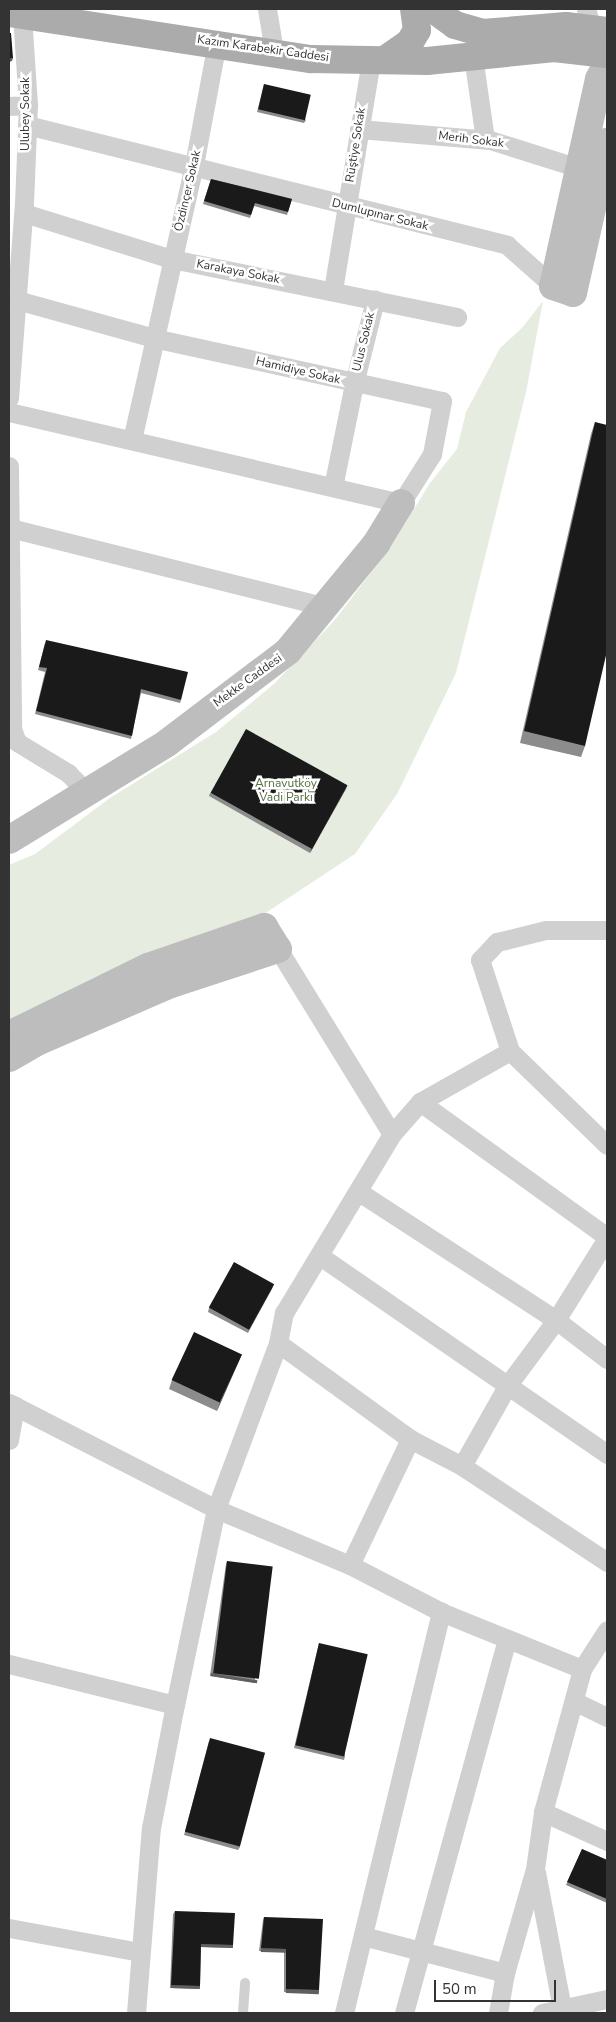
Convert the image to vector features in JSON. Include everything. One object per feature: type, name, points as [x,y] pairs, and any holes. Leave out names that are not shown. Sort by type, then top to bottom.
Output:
[{"type":"main road","points":[[378,60],[410,42],[417,30],[414,9]]},
{"type":"main road","points":[[445,13],[483,33],[595,22]]},
{"type":"main road","name":"Kazım Karabekir Caddesi","points":[[15,14],[218,42],[311,58],[427,61],[554,48],[607,54]]},
{"type":"main road","points":[[563,289],[579,168],[599,79],[607,64]]},
{"type":"main road","points":[[563,289],[607,142]]},
{"type":"main road","name":"Mekke Caddesi","points":[[9,840],[88,794],[168,743],[288,651],[376,544],[401,503]]},
{"type":"main road","points":[[9,1035],[148,966],[271,938]]},
{"type":"main road","points":[[9,1058],[39,1041],[271,938]]},
{"type":"street","points":[[267,9],[274,51]]},
{"type":"street","name":"Ulubey Sokak","points":[[9,398],[12,321],[17,300],[19,207],[28,105],[15,14]]},
{"type":"street","name":"Özdinçer Sokak","points":[[132,440],[194,165],[218,42]]},
{"type":"street","points":[[473,56],[485,139]]},
{"type":"street","name":"Rüştiye Sokak","points":[[333,290],[359,129],[378,60]]},
{"type":"street","points":[[9,106],[28,105]]},
{"type":"street","name":"Dumlupınar Sokak","points":[[27,124],[194,165],[346,207],[507,245],[563,289]]},
{"type":"street","name":"Merih Sokak","points":[[359,129],[485,139],[579,168]]},
{"type":"street","name":"Karakaya Sokak","points":[[19,207],[172,259],[333,290],[457,317]]},
{"type":"street","name":"Hamidiye Sokak","points":[[17,300],[154,338],[354,384],[442,401]]},
{"type":"street","name":"Ulus Sokak","points":[[333,487],[354,384],[375,300]]},
{"type":"street","name":"Mekke Caddesi","points":[[401,503],[432,454],[442,401]]},
{"type":"street","points":[[9,412],[401,503]]},
{"type":"street","points":[[9,466],[11,733],[17,742],[68,773],[88,794]]},
{"type":"street","points":[[10,528],[324,606]]},
{"type":"street","points":[[607,930],[546,930],[497,942],[480,960],[510,1051],[607,1145]]},
{"type":"street","points":[[271,938],[392,1134]]},
{"type":"street","points":[[136,2013],[150,1828],[216,1509],[278,1343],[284,1314],[359,1192],[392,1134],[420,1102],[510,1051]]},
{"type":"street","points":[[420,1102],[607,1237],[556,1320],[507,1386],[462,1466]]},
{"type":"street","points":[[359,1192],[556,1320],[607,1359]]},
{"type":"street","points":[[320,1256],[607,1454]]},
{"type":"street","points":[[278,1343],[410,1439],[462,1466],[607,1562]]},
{"type":"street","points":[[9,1440],[12,1405],[216,1509],[350,1565],[441,1612],[582,1669]]},
{"type":"street","points":[[350,1565],[410,1439]]},
{"type":"street","points":[[344,2013],[441,1612]]},
{"type":"street","points":[[498,2013],[505,1973],[535,1869],[543,1812],[582,1669],[607,1630]]},
{"type":"street","points":[[404,2013],[506,1639]]},
{"type":"street","points":[[9,1664],[175,1705]]},
{"type":"street","points":[[574,1702],[607,1717]]},
{"type":"street","points":[[543,1812],[607,1841]]},
{"type":"street","points":[[535,1869],[564,2010]]},
{"type":"street","points":[[9,1928],[140,1952]]},
{"type":"street","points":[[363,1936],[419,1953],[505,1973]]},
{"type":"street","points":[[542,2013],[564,2010],[607,1999]]},
{"type":"lane","points":[[243,2013],[246,1984]]},
{"type":"green space","name":"Arnavutköy Vadi Parkı","points":[[543,301],[526,392],[456,673],[397,794],[355,854],[264,914],[215,929],[95,977],[9,1021],[9,865],[35,854],[110,798],[216,732],[274,684],[334,621],[392,545],[430,483],[457,449],[466,412],[500,348],[522,328]]},
{"type":"building","points":[[9,33],[11,33],[13,58],[9,59]]},
{"type":"building","points":[[264,84],[311,95],[305,120],[258,109]]},
{"type":"building","points":[[211,179],[292,199],[288,212],[255,203],[251,215],[204,201]]},
{"type":"building","points":[[595,422],[607,425],[607,651],[585,746],[524,731]]},
{"type":"building","points":[[46,640],[188,672],[181,700],[141,689],[132,736],[36,711],[47,668],[39,667]]},
{"type":"building","points":[[246,729],[347,785],[312,849],[211,793]]},
{"type":"building","points":[[234,1262],[274,1284],[249,1330],[209,1307]]},
{"type":"building","points":[[194,1332],[242,1354],[220,1402],[172,1380]]},
{"type":"building","points":[[227,1561],[273,1567],[259,1679],[213,1673]]},
{"type":"building","points":[[319,1643],[368,1654],[344,1757],[295,1745]]},
{"type":"building","points":[[210,1738],[265,1753],[240,1846],[185,1832]]},
{"type":"building","points":[[582,1849],[607,1860],[607,1899],[567,1882]]},
{"type":"building","points":[[175,1911],[235,1913],[233,1945],[201,1944],[200,1986],[171,1985]]},
{"type":"building","points":[[264,1917],[323,1919],[319,1990],[286,1989],[286,1949],[261,1948]]}]
